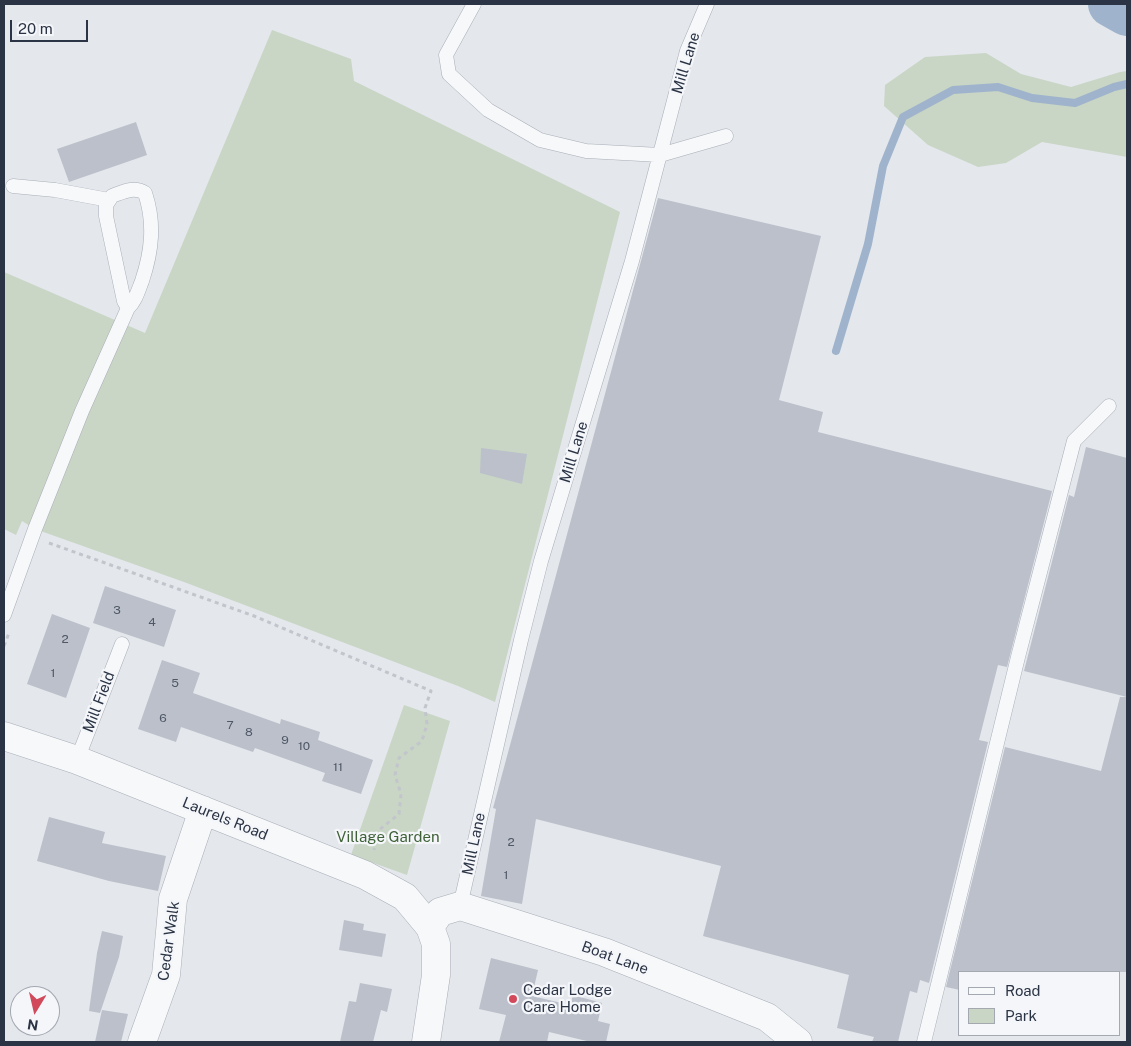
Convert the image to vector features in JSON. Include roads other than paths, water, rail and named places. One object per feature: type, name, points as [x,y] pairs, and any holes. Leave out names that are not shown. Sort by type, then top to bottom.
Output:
[{"type":"street","name":"Laurels Road","points":[[4,736],[77,760],[365,875],[405,897],[430,927]]},
{"type":"street","name":"Cedar Walk","points":[[142,1042],[166,975],[173,899],[203,810]]},
{"type":"street","points":[[426,1042],[436,976],[436,944],[430,927],[440,912],[460,906]]},
{"type":"street","name":"Boat Lane","points":[[460,906],[604,952],[767,1018],[798,1042]]},
{"type":"lane","points":[[474,4],[446,55],[449,74],[488,110],[540,140],[586,151],[660,155],[726,136]]},
{"type":"lane","name":"Mill Lane","points":[[460,906],[541,561],[632,262],[688,51],[707,4]]},
{"type":"lane","points":[[13,186],[55,190],[109,200]]},
{"type":"lane","points":[[4,614],[82,411],[128,308],[135,301],[149,261],[152,244],[151,220],[145,193],[134,189],[112,196],[106,205],[108,226],[124,301],[128,308]]},
{"type":"lane","points":[[924,1042],[1018,657],[1074,441],[1110,406]]},
{"type":"lane","name":"Mill Field","points":[[77,760],[122,644]]},
{"type":"waterway","points":[[1111,4],[1127,13]]},
{"type":"waterway","points":[[836,351],[868,244],[883,166],[903,117],[953,90],[998,87],[1032,98],[1075,103],[1114,87],[1127,84]]},
{"type":"place","name":"Cedar Lodge Care Home","points":[[513,999]]},
{"type":"park label","name":"Village Garden","points":[[388,837]]}]
